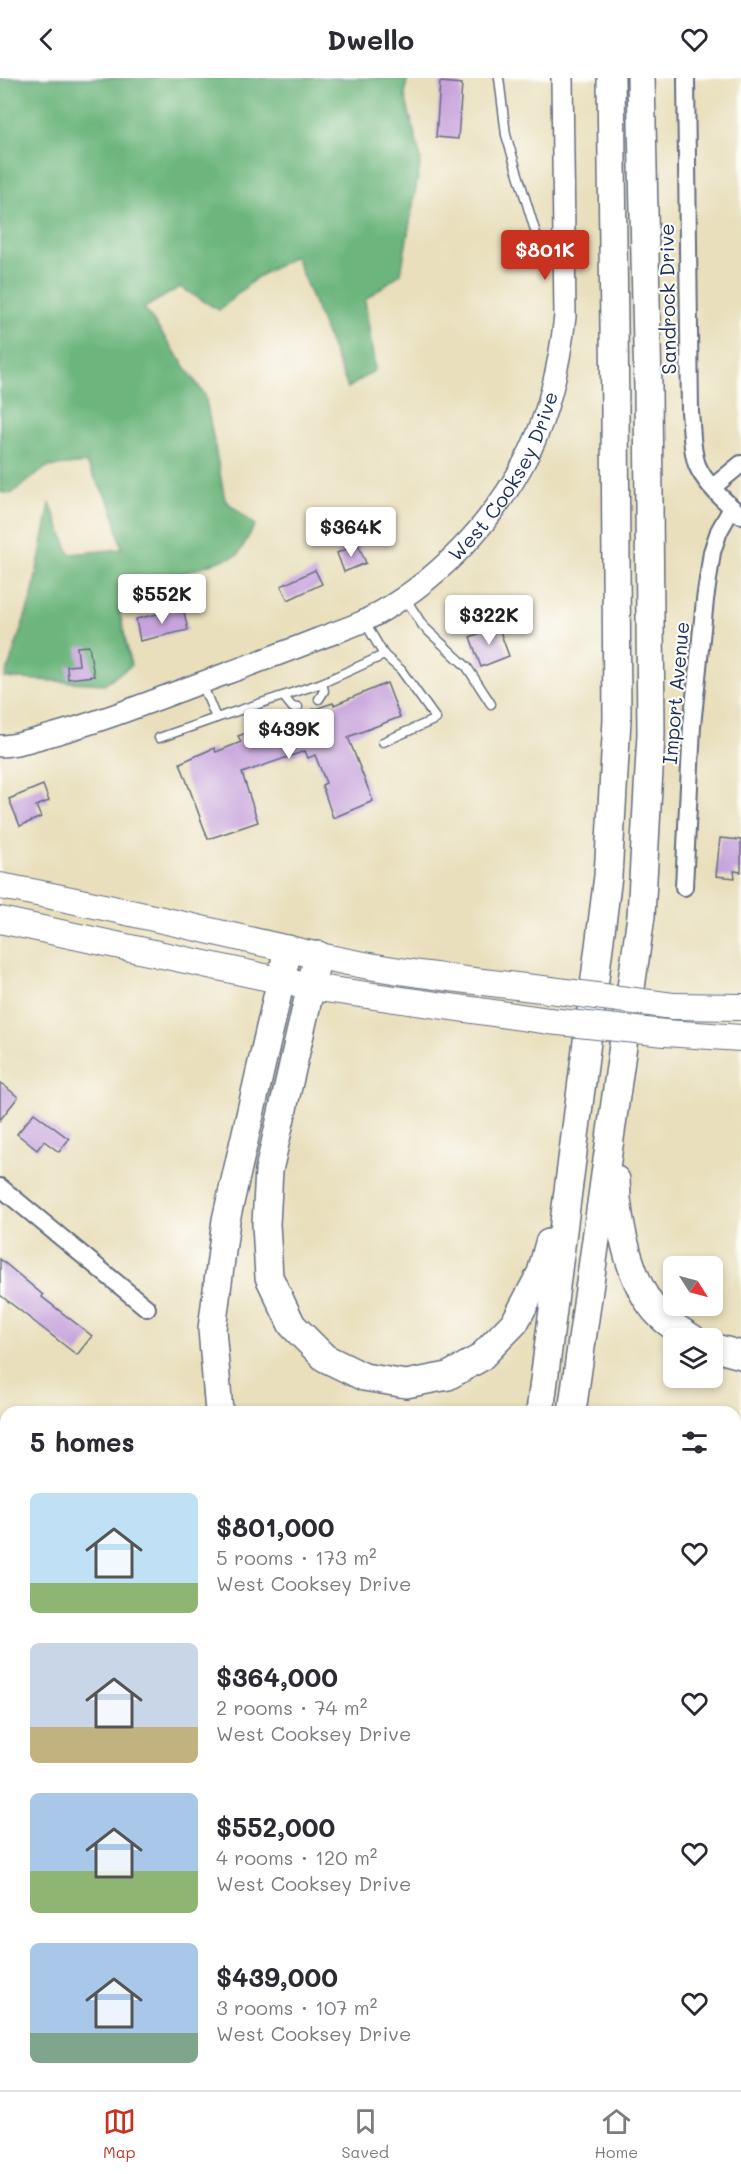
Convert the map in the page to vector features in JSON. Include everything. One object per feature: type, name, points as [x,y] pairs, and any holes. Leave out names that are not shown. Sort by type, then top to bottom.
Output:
[{"type":"highway","points":[[541,1406],[608,876],[617,720],[611,78]]},
{"type":"highway","points":[[573,1406],[641,916],[651,734],[648,389],[641,78]]},
{"type":"highway","points":[[218,1406],[212,1329],[226,1220],[288,949]]},
{"type":"highway","points":[[318,955],[269,1170],[266,1224],[270,1277],[292,1324],[325,1358],[364,1377],[406,1384],[448,1376],[480,1358],[515,1322],[541,1273],[572,1161]]},
{"type":"highway","points":[[614,1111],[616,1201],[626,1250],[640,1288],[663,1319],[677,1328]]},
{"type":"highway","points":[[723,1350],[741,1355]]},
{"type":"main road","points":[[0,886],[83,901],[288,949],[442,978],[673,1006],[741,1008]]},
{"type":"main road","points":[[0,920],[310,987],[549,1021],[741,1038]]},
{"type":"street","name":"West Cooksey Drive","points":[[0,746],[10,746],[62,732],[201,683],[364,621],[416,589],[472,536],[511,484],[530,450],[546,411],[562,340],[565,316],[562,78]]},
{"type":"street","name":"Sandrock Drive","points":[[686,78],[690,412],[694,450],[697,464],[713,487],[736,511]]},
{"type":"street","points":[[713,487],[741,464]]},
{"type":"street","name":"Import Avenue","points":[[684,887],[692,726],[705,600],[712,552],[719,531],[736,511]]},
{"type":"street","points":[[0,1187],[147,1308]]},
{"type":"lane","points":[[499,78],[506,135],[537,237],[550,257],[564,269]]},
{"type":"lane","points":[[404,596],[423,626],[467,667],[491,704]]},
{"type":"lane","points":[[364,621],[384,655],[401,670],[436,719],[383,742]]},
{"type":"lane","points":[[159,738],[322,683],[384,655]]},
{"type":"lane","points":[[201,683],[216,718]]},
{"type":"lane","points":[[319,699],[324,691],[322,683]]},
{"type":"lane","points":[[284,697],[293,708],[298,707]]},
{"type":"green space","points":[[0,78],[407,78],[405,96],[421,159],[401,273],[365,300],[375,370],[348,388],[295,256],[256,278],[219,310],[180,287],[144,308],[205,395],[225,500],[255,525],[238,555],[171,577],[119,608],[131,666],[104,684],[5,678],[32,596],[50,504],[70,554],[122,549],[112,507],[86,463],[47,467],[11,494],[0,492]]},
{"type":"building","points":[[440,82],[462,84],[458,139],[436,137]]},
{"type":"building","points":[[358,544],[366,563],[344,572],[337,553]]},
{"type":"building","points":[[315,570],[322,584],[288,600],[281,586]]},
{"type":"building","points":[[183,608],[188,630],[140,641],[136,619]]},
{"type":"building","points":[[498,626],[509,656],[481,667],[470,637]]},
{"type":"building","points":[[89,646],[94,676],[68,679],[67,666],[79,665],[77,647]]},
{"type":"building","points":[[387,683],[400,717],[348,737],[373,801],[333,818],[322,785],[326,783],[315,755],[308,758],[305,751],[242,773],[258,822],[208,839],[180,763],[214,748],[216,752],[241,742],[238,736],[293,720],[293,716],[333,703],[334,705]]},
{"type":"building","points":[[43,785],[49,801],[36,806],[41,817],[20,826],[9,799]]},
{"type":"building","points":[[720,838],[741,840],[741,872],[734,871],[735,878],[716,876]]},
{"type":"building","points":[[0,1082],[18,1097],[0,1120]]},
{"type":"building","points":[[34,1113],[69,1139],[59,1152],[44,1141],[37,1150],[17,1134]]},
{"type":"building","points":[[0,1259],[43,1295],[42,1297],[92,1336],[77,1355],[0,1295]]}]
